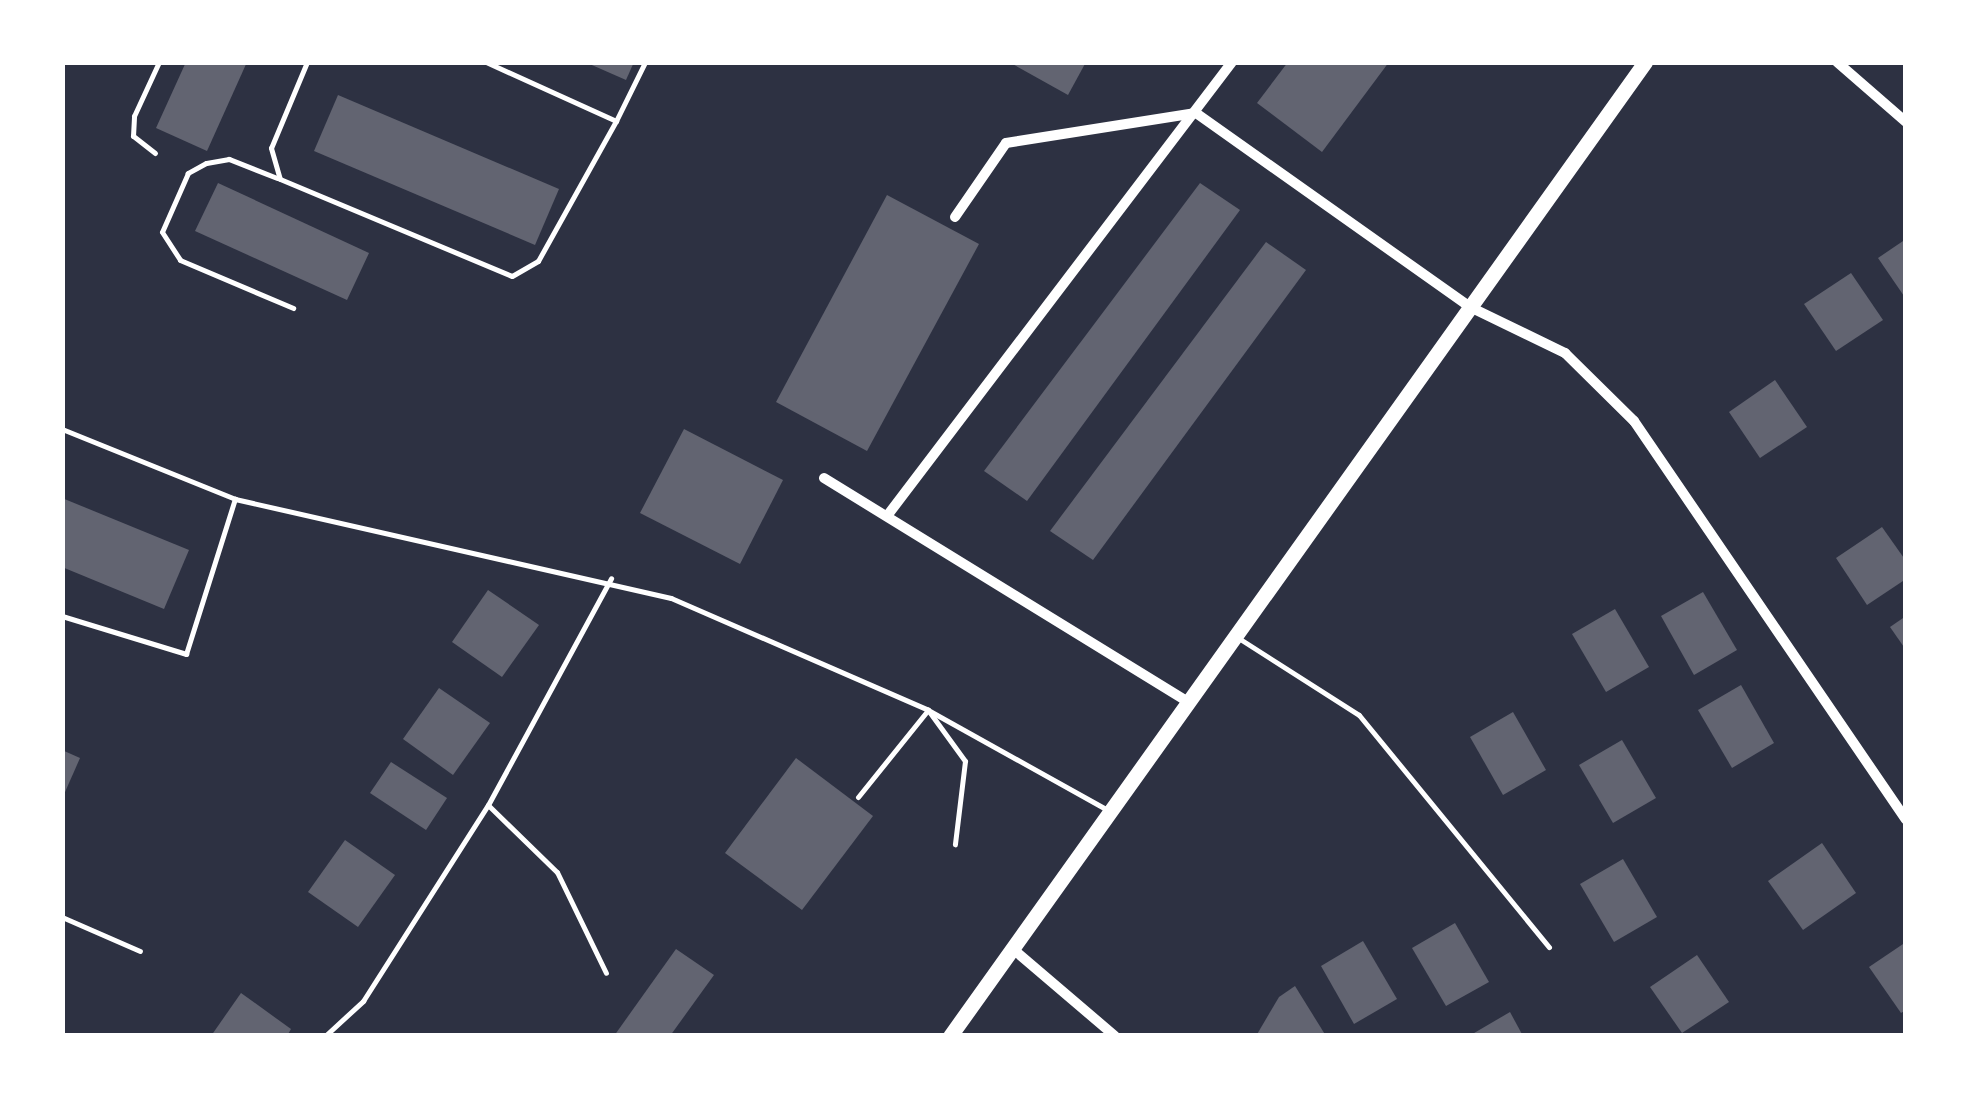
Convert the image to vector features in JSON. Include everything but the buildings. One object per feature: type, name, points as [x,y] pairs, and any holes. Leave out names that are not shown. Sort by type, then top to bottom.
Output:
[{"type":"main road","points":[[950,1036],[1191,704],[1644,62]]},
{"type":"street","points":[[886,516],[1232,62]]},
{"type":"street","points":[[1838,62],[1906,122]]},
{"type":"street","points":[[956,216],[1006,144],[1196,113],[1470,307],[1565,353],[1634,421],[1906,819]]},
{"type":"street","points":[[824,478],[1191,704]]},
{"type":"street","points":[[1013,949],[1115,1036]]},
{"type":"lane","points":[[155,153],[133,126],[159,62]]},
{"type":"lane","points":[[280,179],[271,148],[307,62]]},
{"type":"lane","points":[[486,62],[616,121]]},
{"type":"lane","points":[[293,308],[180,260],[162,232],[188,173],[206,163],[229,159],[512,276],[538,261],[645,62]]},
{"type":"lane","points":[[62,429],[235,499],[610,578],[928,710],[1113,812]]},
{"type":"lane","points":[[62,616],[186,654],[235,499]]},
{"type":"lane","points":[[325,1036],[363,1001],[488,806],[610,578]]},
{"type":"lane","points":[[1237,637],[1359,715],[1548,946]]},
{"type":"lane","points":[[858,797],[928,710]]},
{"type":"lane","points":[[928,710],[965,761],[955,844]]},
{"type":"lane","points":[[488,806],[558,872],[606,973]]},
{"type":"lane","points":[[62,917],[140,952]]}]
